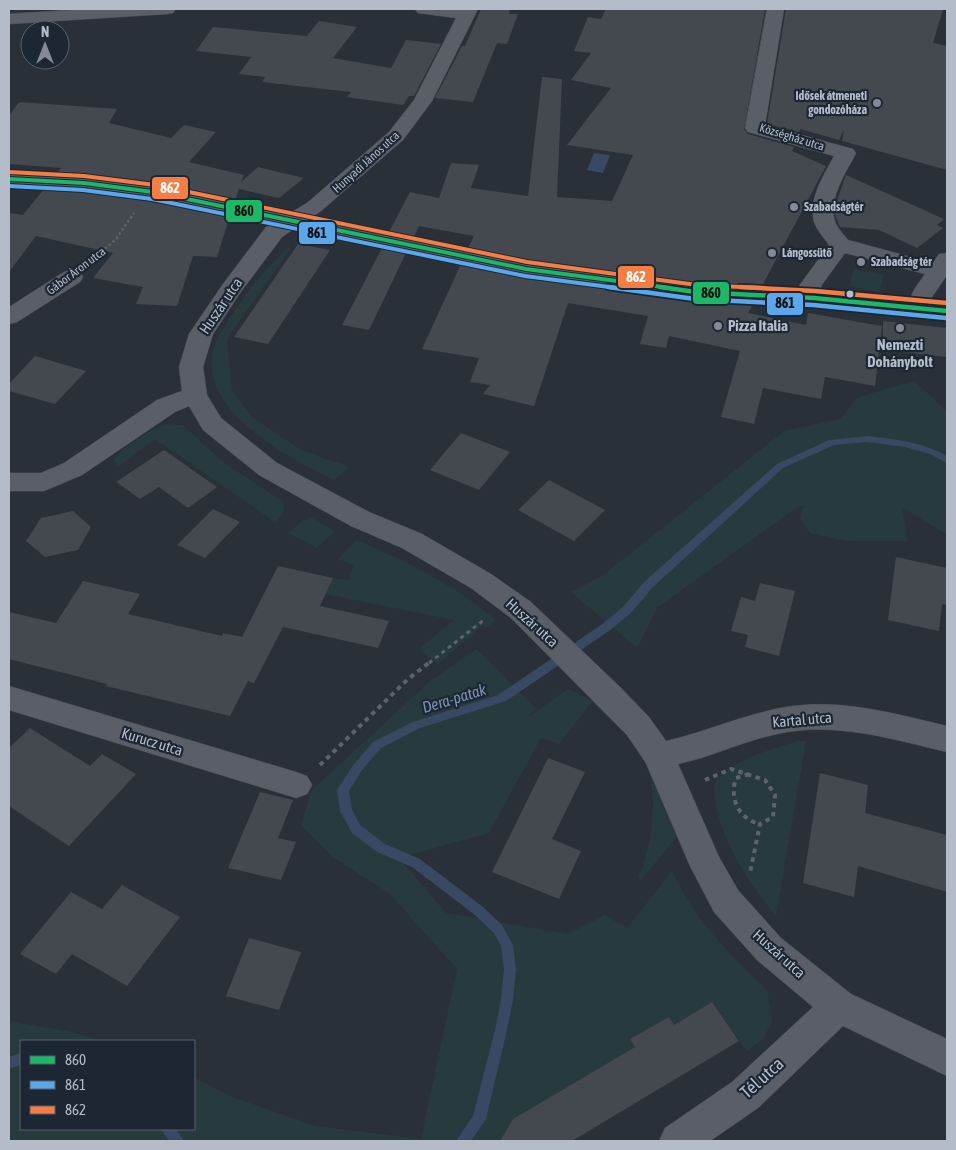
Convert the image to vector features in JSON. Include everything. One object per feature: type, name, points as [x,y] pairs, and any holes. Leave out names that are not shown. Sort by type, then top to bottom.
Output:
[{"type":"main road","points":[[9,179],[84,183],[153,192],[526,269],[696,292],[814,298],[947,311]]},
{"type":"street","points":[[10,18],[168,9]]},
{"type":"street","points":[[424,9],[468,11]]},
{"type":"street","name":"Községház utca","points":[[775,9],[755,128],[846,153],[828,192],[824,208],[825,223],[840,245]]},
{"type":"street","name":"Hunyadi János utca","points":[[290,221],[314,207],[342,185],[396,136],[423,101],[468,11]]},
{"type":"street","name":"Huszár utca","points":[[290,221],[269,239],[201,334],[191,366],[195,395],[212,424],[238,447],[268,469],[352,515],[412,541],[481,581],[521,610],[588,677],[609,695],[638,726],[659,756],[699,850],[726,901],[769,949],[839,1006],[947,1058]]},
{"type":"street","points":[[814,298],[810,286],[840,245],[943,265],[921,297],[921,308]]},
{"type":"street","name":"Gábor Áron utca","points":[[9,317],[72,277]]},
{"type":"street","points":[[9,482],[44,482],[73,469],[166,406],[195,395]]},
{"type":"street","name":"Kurucz utca","points":[[9,698],[296,785]]},
{"type":"street","name":"Kartal utca","points":[[659,756],[699,746],[753,726],[790,718],[832,716],[873,722],[947,739]]},
{"type":"street","name":"Tél utca","points":[[678,1141],[745,1095],[839,1006]]},
{"type":"path","name":"Gábor Áron utca","points":[[72,277],[116,239],[139,206],[153,192]]},
{"type":"path","points":[[296,785],[338,750],[407,680],[481,622],[490,618]]},
{"type":"path","points":[[706,780],[731,769],[750,774],[768,782],[777,802],[773,818],[760,824],[747,819],[736,806],[733,795],[732,786],[736,778],[750,774]]},
{"type":"path","points":[[706,789],[707,774]]},
{"type":"path","points":[[748,879],[760,824]]},
{"type":"green space","points":[[287,247],[291,248],[229,336],[227,342],[232,390],[252,417],[301,450],[350,467],[334,480],[292,458],[246,426],[228,406],[216,385],[212,362],[218,338],[252,286]]},
{"type":"green space","points":[[854,269],[884,275],[879,292],[849,286]]},
{"type":"green space","points":[[914,381],[947,411],[947,535],[902,507],[908,541],[849,541],[811,534],[800,519],[802,508],[807,505],[796,508],[657,608],[637,648],[571,592],[602,576],[784,431],[840,419],[858,397]]},
{"type":"green space","points":[[169,424],[183,425],[224,463],[284,502],[283,514],[275,522],[155,439],[119,466],[113,461],[138,438]]},
{"type":"green space","points":[[310,517],[335,531],[317,548],[288,533]]},
{"type":"green space","points":[[356,540],[429,574],[463,595],[496,620],[487,627],[483,625],[438,664],[419,649],[454,620],[325,594],[333,578],[348,580],[354,565],[338,559]]},
{"type":"green space","points":[[476,649],[536,709],[524,720],[568,689],[599,704],[646,755],[680,833],[641,880],[638,878],[647,851],[652,816],[653,799],[648,767],[642,755],[631,741],[592,702],[559,744],[541,738],[489,833],[399,858],[446,913],[568,934],[605,915],[627,928],[672,871],[686,898],[704,924],[732,956],[767,990],[772,1021],[763,1039],[747,1051],[712,1002],[674,1025],[630,1039],[635,1047],[513,1119],[500,1141],[9,1141],[9,1021],[72,1032],[99,1040],[20,1040],[20,1130],[195,1130],[195,1078],[230,1096],[315,1126],[421,1139],[457,969],[390,894],[334,858],[301,825],[311,791],[429,682]]},
{"type":"green space","points":[[798,741],[806,741],[776,916],[744,872],[726,838],[715,802],[714,784],[731,768],[751,756]]},
{"type":"water","points":[[594,153],[610,155],[603,173],[587,170]]},
{"type":"building","points":[[481,9],[510,9],[509,14],[518,14],[507,44],[497,43],[473,102],[435,98],[462,46],[465,46]]},
{"type":"building","points":[[606,9],[765,9],[744,129],[748,134],[794,147],[792,151],[826,166],[762,286],[696,283],[526,260],[468,248],[474,236],[419,226],[414,237],[389,232],[410,192],[439,198],[451,163],[479,165],[471,188],[528,196],[542,77],[562,79],[557,197],[612,201],[633,155],[567,145],[611,88],[571,80],[591,53],[574,51],[588,17],[601,19]]},
{"type":"building","points":[[786,9],[943,9],[933,43],[947,46],[947,170],[842,141],[844,130],[839,140],[800,129],[799,132],[767,124]]},
{"type":"building","points":[[319,21],[357,27],[333,58],[391,68],[406,40],[441,44],[414,96],[409,96],[403,105],[347,97],[351,92],[262,82],[265,77],[239,74],[251,57],[196,51],[213,27],[307,36]]},
{"type":"building","points":[[19,102],[117,109],[109,123],[171,138],[184,125],[216,132],[189,162],[244,175],[241,182],[258,167],[304,178],[279,198],[239,189],[235,201],[153,184],[56,174],[61,168],[9,164],[9,116]]},
{"type":"building","points":[[846,175],[944,219],[937,225],[943,228],[917,248],[879,230],[840,227],[835,215],[835,206]]},
{"type":"building","points":[[44,189],[84,191],[153,200],[230,216],[217,257],[193,256],[177,306],[136,304],[143,287],[93,278],[113,253],[36,236],[9,272],[9,213],[23,215]]},
{"type":"building","points":[[298,244],[330,250],[268,344],[234,337]]},
{"type":"building","points":[[382,248],[406,253],[369,330],[342,325]]},
{"type":"building","points":[[461,264],[526,278],[696,301],[753,304],[748,313],[806,325],[808,313],[882,326],[875,386],[825,377],[821,399],[763,388],[754,424],[721,417],[740,351],[669,336],[666,348],[640,344],[648,316],[568,303],[534,406],[483,394],[490,385],[470,382],[479,358],[422,349]]},
{"type":"building","points":[[883,321],[947,328],[947,357],[883,350]]},
{"type":"building","points":[[35,356],[86,371],[55,404],[9,391],[9,384]]},
{"type":"building","points":[[461,433],[510,452],[479,490],[430,470]]},
{"type":"building","points":[[164,450],[217,487],[188,508],[159,487],[140,499],[116,482]]},
{"type":"building","points":[[549,480],[605,510],[574,541],[518,510]]},
{"type":"building","points":[[213,509],[240,522],[205,558],[177,545]]},
{"type":"building","points":[[73,511],[91,527],[78,550],[45,557],[26,541],[41,518]]},
{"type":"building","points":[[896,557],[947,568],[947,605],[942,604],[939,631],[888,620]]},
{"type":"building","points":[[278,566],[333,578],[320,606],[389,621],[378,648],[283,627],[254,683],[248,681],[230,716],[106,686],[107,684],[9,659],[9,612],[56,623],[83,581],[140,594],[128,614],[222,636],[223,633],[242,637]]},
{"type":"building","points":[[760,583],[795,591],[779,656],[745,647],[748,635],[731,631],[741,597],[755,601]]},
{"type":"building","points":[[30,728],[90,766],[102,754],[136,774],[69,846],[9,806],[9,748]]},
{"type":"building","points":[[548,758],[585,772],[552,839],[581,851],[559,899],[492,872]]},
{"type":"building","points":[[820,773],[868,785],[865,813],[947,835],[947,892],[858,866],[854,897],[803,883]]},
{"type":"building","points":[[260,792],[293,800],[278,838],[296,842],[281,880],[228,868]]},
{"type":"building","points":[[122,885],[180,917],[127,986],[72,954],[56,974],[20,954],[71,892],[102,909]]},
{"type":"building","points":[[249,938],[301,952],[279,1010],[226,996]]},
{"type":"building","points":[[712,1002],[739,1041],[572,1141],[500,1141],[513,1119],[635,1047],[630,1039],[669,1017],[674,1025]]},
{"type":"waterway","name":"Dera-patak","points":[[463,1141],[479,1119],[501,1030],[507,1000],[510,969],[507,945],[498,929],[479,911],[416,863],[381,848],[356,829],[346,811],[343,790],[358,767],[377,745],[417,725],[502,698],[605,628],[627,610],[648,585],[780,466],[832,442],[867,439],[905,444],[933,452],[947,460]]},
{"type":"waterway","name":"Dera-patak","points":[[9,1063],[20,1059]]},
{"type":"waterway","name":"Dera-patak","points":[[169,1130],[177,1141]]},
{"type":"transit line","name":"862","points":[[9,172],[84,176],[155,185],[527,262],[697,285],[815,291],[947,303]]},
{"type":"transit line","name":"860","points":[[9,179],[84,183],[153,192],[526,269],[696,292],[814,298],[947,311]]},
{"type":"transit line","name":"861","points":[[9,186],[83,190],[152,199],[525,276],[695,299],[813,305],[946,318]]},
{"type":"place","name":"Idősek átmeneti gondozóháza","points":[[877,103]]},
{"type":"place","name":"Szabadságtér","points":[[794,207]]},
{"type":"place","name":"Lángossütő","points":[[772,253]]},
{"type":"place","name":"Szabadság tér","points":[[861,262]]},
{"type":"place","name":"Pizza Italia","points":[[718,326]]},
{"type":"place","name":"Nemezti Dohánybolt","points":[[900,328]]}]
